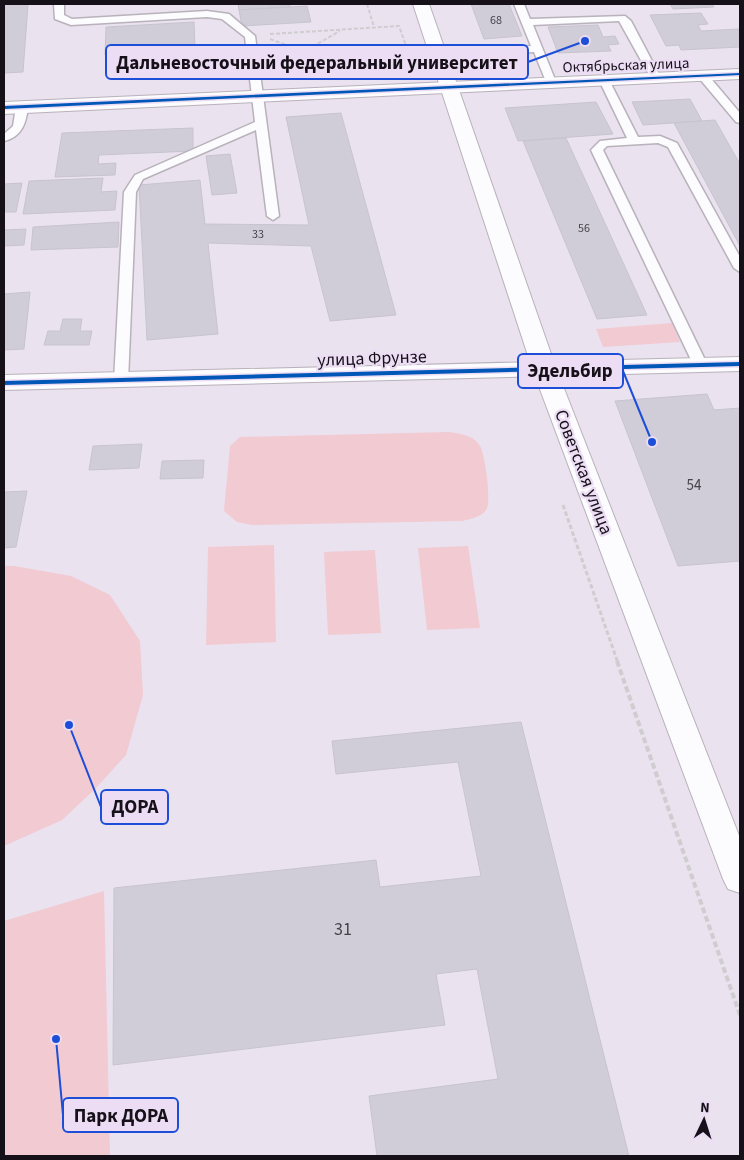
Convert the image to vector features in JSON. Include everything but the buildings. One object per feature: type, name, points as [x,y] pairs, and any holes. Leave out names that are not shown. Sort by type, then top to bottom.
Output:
[{"type":"street","name":"Советская улица","points":[[421,4],[544,368],[739,872]]},
{"type":"street","name":"Октябрьская улица","points":[[13,108],[255,87],[449,87],[740,74]]},
{"type":"street","name":"улица Фрунзе","points":[[4,383],[740,364]]},
{"type":"lane","points":[[59,4],[59,17],[71,22],[207,14],[224,16],[255,35],[255,87],[273,216]]},
{"type":"lane","points":[[519,4],[551,82]]},
{"type":"lane","points":[[526,22],[621,18],[626,21],[656,78]]},
{"type":"lane","points":[[496,85],[485,56],[488,52],[537,49]]},
{"type":"lane","points":[[703,76],[740,120]]},
{"type":"lane","points":[[604,80],[634,140]]},
{"type":"lane","points":[[4,138],[12,135],[19,128],[13,108]]},
{"type":"lane","points":[[121,381],[130,192],[139,177],[260,124]]},
{"type":"lane","points":[[700,364],[597,150],[604,143],[634,140],[660,139],[673,145],[740,268]]},
{"type":"path","points":[[367,4],[374,28]]},
{"type":"path","points":[[255,35],[399,26],[414,69]]},
{"type":"path","points":[[255,87],[304,51],[343,30]]},
{"type":"path","points":[[255,35],[360,72]]},
{"type":"path","points":[[562,501],[740,1015]]},
{"type":"shaded area","points":[[672,323],[680,342],[603,347],[596,329]]},
{"type":"shaded area","points":[[449,432],[462,434],[474,439],[482,451],[487,478],[488,506],[484,512],[475,517],[462,521],[252,525],[237,522],[224,511],[230,446],[240,437]]},
{"type":"shaded area","points":[[274,545],[276,642],[206,645],[208,547]]},
{"type":"shaded area","points":[[468,546],[480,628],[427,630],[418,548]]},
{"type":"shaded area","points":[[375,550],[381,633],[328,635],[324,552]]},
{"type":"shaded area","points":[[4,566],[71,576],[110,595],[140,641],[143,695],[126,755],[95,789],[62,820],[4,846]]},
{"type":"shaded area","points":[[104,891],[110,1156],[4,1156],[4,921]]},
{"type":"cycle path","points":[[4,108],[740,74]]},
{"type":"cycle path","points":[[4,383],[740,364]]},
{"type":"place","name":"Дальневосточный федеральный университет","points":[[585,41]]},
{"type":"place","name":"Эдельбир","points":[[652,442]]},
{"type":"place","name":"ДОРА","points":[[69,725]]},
{"type":"place","name":"Парк ДОРА","points":[[56,1039]]}]
